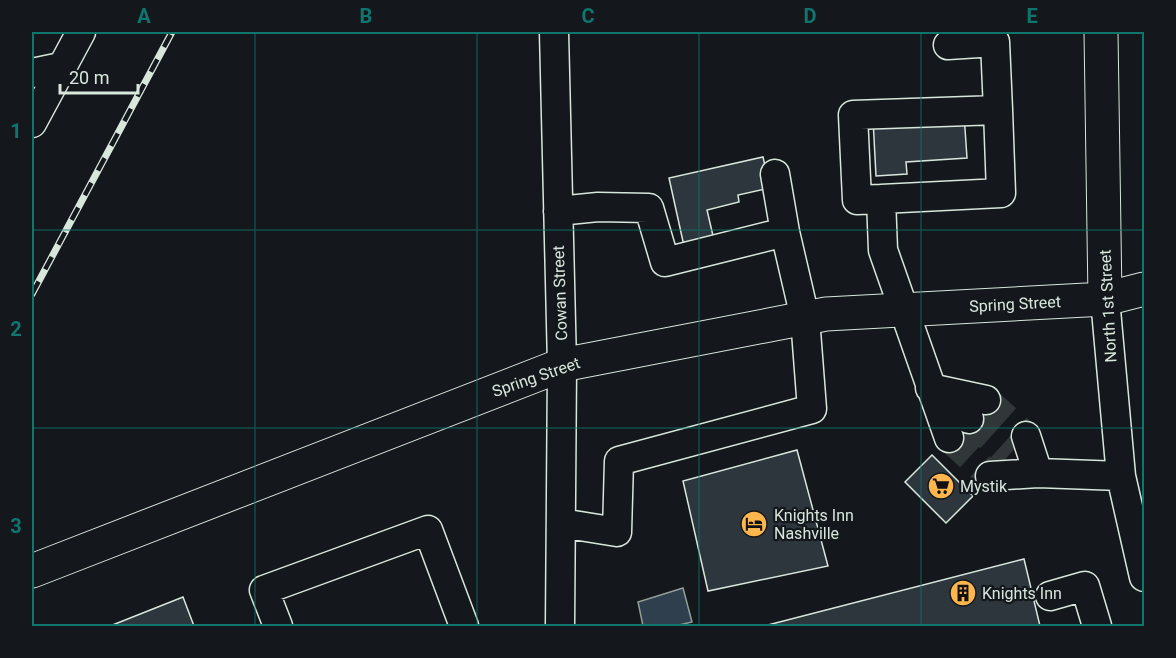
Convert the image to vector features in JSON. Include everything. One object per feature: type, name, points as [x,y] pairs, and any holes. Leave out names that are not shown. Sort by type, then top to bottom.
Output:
[{"type":"main road","name":"North 1st Street","points":[[1101,32],[1106,299]]},
{"type":"main road","name":"Spring Street","points":[[32,571],[562,364],[826,314],[1106,299],[1144,289]]},
{"type":"main road","name":"Spring Street","points":[[1106,299],[1144,313]]},
{"type":"street","points":[[32,123],[81,32]]},
{"type":"street","name":"Cowan Street","points":[[554,32],[562,364],[561,627]]},
{"type":"street","points":[[948,45],[995,42],[998,110],[1001,194],[856,200],[853,115],[998,110]]},
{"type":"street","points":[[32,73],[61,67]]},
{"type":"street","points":[[561,523],[617,532],[618,461],[812,409],[805,318],[785,232],[775,174]]},
{"type":"street","points":[[881,199],[883,250],[930,388],[968,419],[930,388]]},
{"type":"street","points":[[558,211],[598,207],[649,208],[665,262],[785,232]]},
{"type":"street","name":"North 1st Street","points":[[1106,299],[1121,476],[1144,577]]},
{"type":"street","points":[[1018,446],[1038,473]]},
{"type":"street","points":[[990,476],[1038,473],[1121,476]]},
{"type":"street","points":[[278,627],[264,590],[428,531],[464,627]]},
{"type":"street","points":[[1050,596],[1084,586],[1097,627]]},
{"type":"water","points":[[683,588],[692,622],[675,626],[643,626],[638,602]]},
{"type":"building","points":[[964,114],[967,158],[906,162],[907,174],[876,176],[873,119]]},
{"type":"building","points":[[763,157],[770,188],[738,195],[739,202],[707,210],[714,240],[684,246],[669,178]]},
{"type":"building","name":"Knights Inn Nashville","points":[[797,450],[828,566],[708,591],[683,481]]},
{"type":"building","points":[[932,455],[973,496],[946,523],[905,482]]},
{"type":"building","name":"Knights Inn","points":[[1024,559],[1040,626],[764,626]]},
{"type":"building","points":[[183,597],[194,626],[110,626]]},
{"type":"tunnel","points":[[986,400],[1026,436]]},
{"type":"tunnel","points":[[969,419],[1009,455]]},
{"type":"tunnel","points":[[949,438],[990,476]]},
{"type":"railway","points":[[32,294],[172,32]]},
{"type":"place","name":"Mystik","points":[[941,486]]},
{"type":"place","name":"Knights Inn Nashville","points":[[754,524]]},
{"type":"place","name":"Knights Inn","points":[[963,593]]}]
